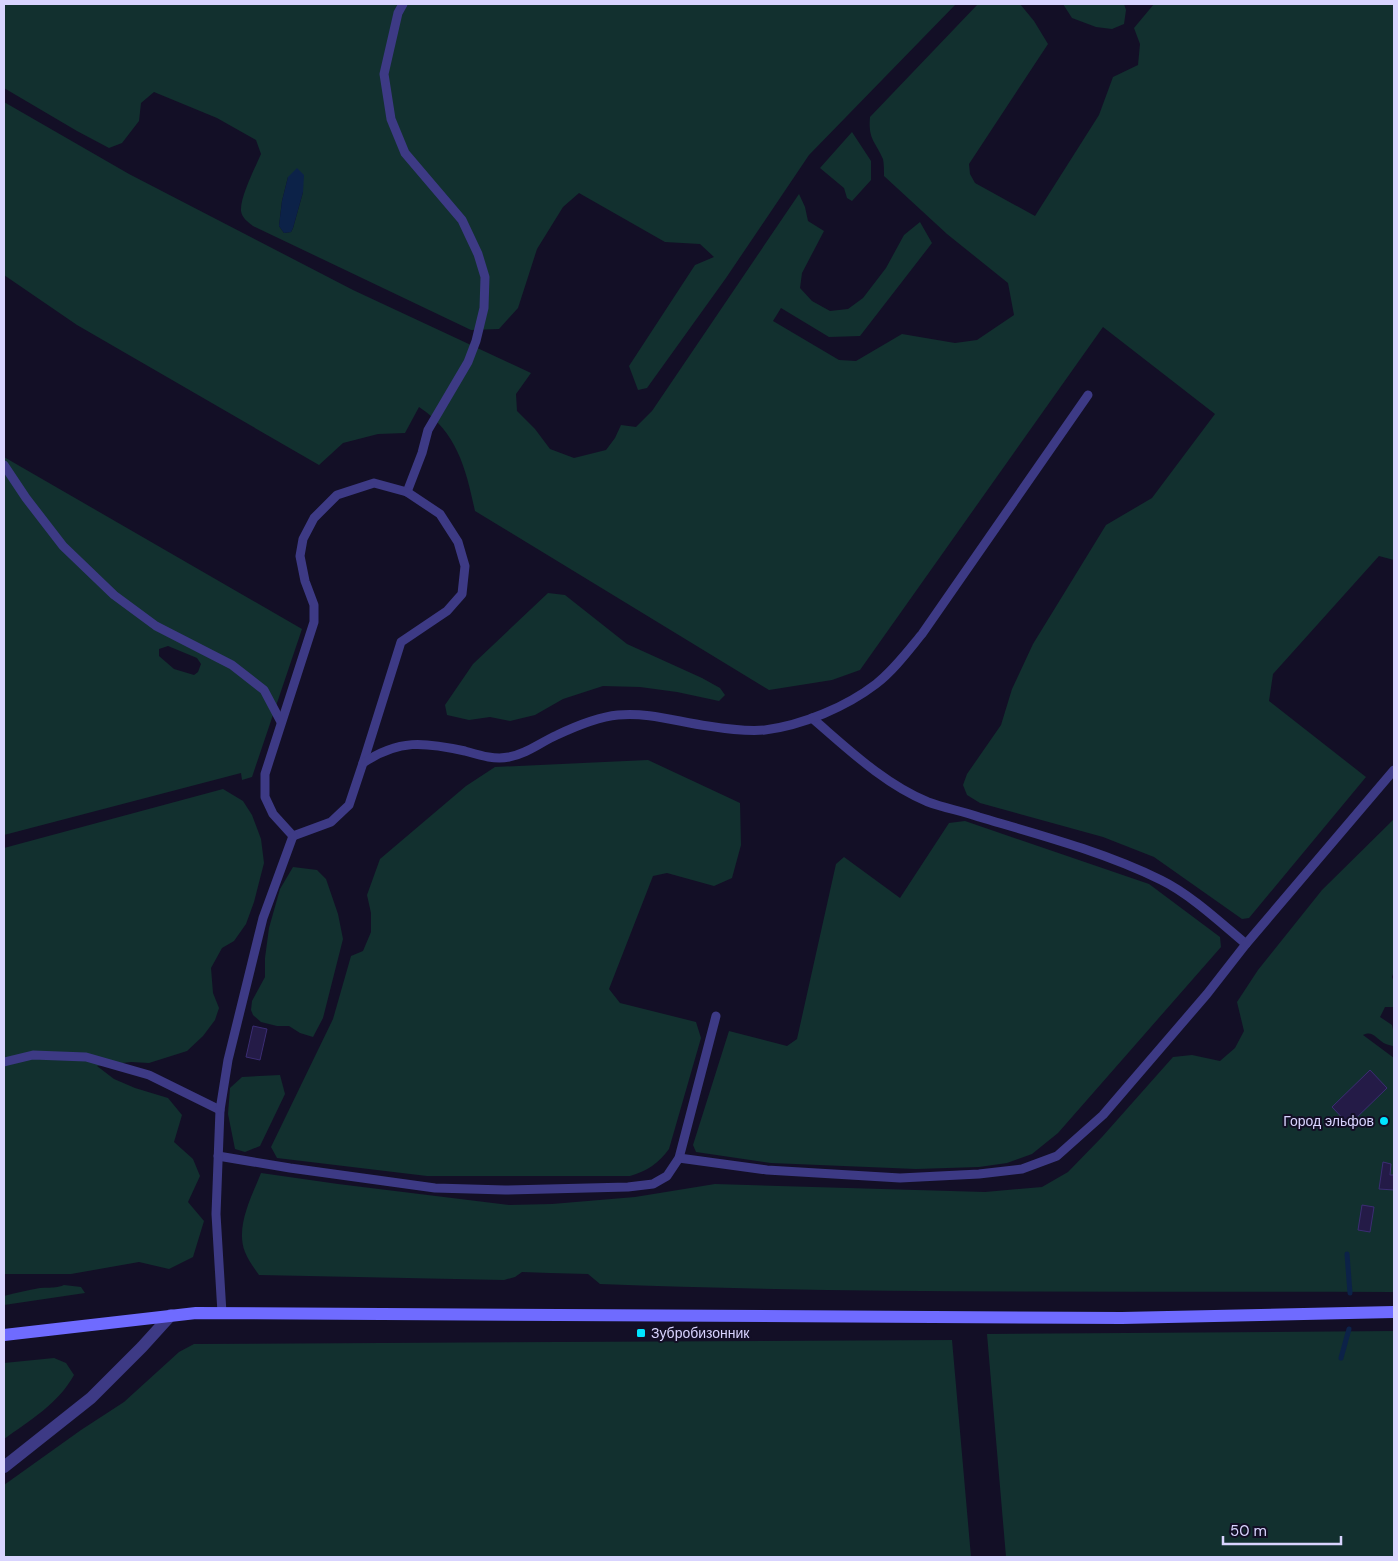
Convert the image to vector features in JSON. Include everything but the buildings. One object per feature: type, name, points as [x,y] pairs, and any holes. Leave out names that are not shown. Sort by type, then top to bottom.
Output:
[{"type":"main road","points":[[4,1335],[171,1315],[222,1313],[1122,1318],[1394,1312]]},
{"type":"street","points":[[4,1467],[91,1398],[130,1360],[171,1315]]},
{"type":"lane","points":[[403,4],[398,13],[384,74],[391,119],[405,153],[462,220],[478,254],[485,277],[484,308],[476,341],[468,362],[428,430],[407,492]]},
{"type":"lane","points":[[364,763],[395,746],[411,744],[463,751],[488,757],[509,757],[529,750],[583,724],[618,715],[657,716],[736,730],[765,730],[812,718],[849,701],[876,684],[894,668],[922,634],[1088,395]]},
{"type":"lane","points":[[4,465],[26,498],[63,546],[114,596],[156,626],[232,665],[264,690],[281,722]]},
{"type":"lane","points":[[222,1313],[217,1239],[220,1110],[228,1060],[262,918],[293,836],[332,822],[349,805],[364,763],[401,642],[447,611],[462,594],[465,566],[458,542],[440,514],[407,492],[374,483],[337,495],[314,518],[303,539],[300,556],[305,581],[314,605],[314,622],[265,774],[265,797],[273,814],[293,836]]},
{"type":"lane","points":[[812,718],[853,753],[894,784],[928,802],[1064,843],[1122,863],[1163,881],[1246,944]]},
{"type":"lane","points":[[680,1158],[767,1170],[900,1178],[1022,1170],[1057,1156],[1102,1115],[1207,994],[1246,944],[1394,770]]},
{"type":"lane","points":[[218,1156],[435,1188],[504,1190],[628,1187],[653,1184],[667,1176],[680,1158],[716,1016]]},
{"type":"lane","points":[[4,1062],[33,1055],[86,1057],[149,1075],[220,1110]]},
{"type":"green space","points":[[4,4],[956,4],[809,155],[726,278],[647,388],[638,390],[629,366],[695,265],[714,257],[700,244],[665,242],[579,193],[563,207],[537,249],[518,308],[499,329],[471,330],[249,223],[244,218],[241,205],[248,182],[261,154],[256,140],[217,118],[154,92],[141,103],[139,121],[122,143],[109,148],[4,88]],"holes":[[[288,177],[303,192],[293,228],[291,232],[284,233],[279,226],[282,201]]]},
{"type":"green space","points":[[978,4],[1020,4],[1034,21],[1048,44],[969,164],[970,174],[975,183],[1035,216],[1099,115],[1113,77],[1138,65],[1140,44],[1134,28],[1154,4],[1394,4],[1394,560],[1379,556],[1273,674],[1269,701],[1366,777],[1249,918],[1242,919],[1154,857],[1103,837],[980,803],[967,795],[963,785],[967,774],[1001,725],[1012,689],[1033,644],[1106,525],[1152,498],[1215,414],[1103,327],[860,670],[832,680],[769,690],[475,511],[463,466],[451,440],[443,428],[419,407],[405,433],[378,434],[343,443],[319,465],[77,325],[4,275],[4,102],[129,174],[353,290],[531,373],[516,394],[517,411],[535,429],[550,449],[574,458],[606,450],[615,438],[621,425],[636,427],[652,411],[799,194],[805,207],[808,221],[824,231],[802,273],[800,288],[812,301],[830,311],[848,309],[863,298],[886,268],[904,235],[920,222],[932,243],[860,336],[829,337],[781,308],[773,321],[839,360],[856,361],[902,334],[955,343],[977,340],[1014,315],[1008,283],[947,234],[884,176],[883,159],[870,130],[870,117]]},
{"type":"green space","points":[[1063,4],[1124,4],[1126,10],[1124,24],[1112,29],[1096,27],[1072,18]]},
{"type":"green space","points":[[852,132],[871,161],[871,180],[852,201],[847,198],[844,188],[820,168]]},
{"type":"green space","points":[[4,457],[302,629],[252,777],[242,780],[241,773],[4,835]],"holes":[[[168,646],[197,658],[201,664],[198,672],[194,675],[174,669],[159,656],[159,649]]]},
{"type":"green space","points":[[548,593],[565,595],[627,644],[702,678],[720,688],[725,695],[719,701],[677,692],[640,687],[603,686],[563,699],[535,715],[510,721],[490,717],[469,720],[447,715],[445,705],[473,664]]},
{"type":"green space","points":[[648,760],[740,803],[741,845],[732,878],[714,886],[667,873],[653,876],[609,989],[620,1003],[696,1022],[701,1038],[669,1149],[661,1159],[642,1172],[630,1176],[427,1176],[277,1158],[271,1147],[333,1019],[351,956],[363,951],[371,932],[371,913],[367,895],[380,859],[466,786],[495,767]]},
{"type":"green space","points":[[223,789],[243,801],[252,815],[261,839],[264,863],[246,924],[234,941],[222,948],[211,968],[213,993],[219,1008],[215,1020],[203,1036],[187,1051],[149,1063],[131,1062],[97,1066],[114,1079],[135,1088],[168,1098],[182,1115],[174,1142],[193,1159],[200,1176],[188,1202],[204,1221],[193,1257],[169,1269],[139,1262],[71,1274],[4,1274],[4,848]]},
{"type":"green space","points":[[1394,819],[1394,971],[1392,977],[1394,982],[1394,1005],[1393,1007],[1385,1007],[1380,1017],[1392,1025],[1394,1034],[1393,1046],[1384,1043],[1371,1034],[1363,1035],[1394,1058],[1394,1292],[997,1291],[699,1287],[600,1284],[588,1274],[522,1272],[515,1277],[504,1280],[259,1275],[245,1252],[242,1242],[243,1222],[261,1173],[509,1205],[552,1204],[635,1197],[715,1184],[985,1192],[1042,1187],[1068,1172],[1102,1137],[1173,1057],[1192,1055],[1220,1061],[1235,1048],[1244,1031],[1237,1002],[1258,970],[1322,890]]},
{"type":"green space","points":[[965,821],[1149,884],[1220,937],[1221,947],[1058,1133],[1032,1154],[1007,1163],[979,1167],[916,1169],[771,1163],[696,1152],[693,1145],[729,1031],[787,1046],[797,1039],[836,864],[844,857],[900,898],[949,823]]},
{"type":"green space","points":[[293,867],[317,870],[326,879],[338,914],[343,939],[323,1018],[313,1037],[300,1033],[289,1026],[277,1026],[261,1022],[253,1015],[251,1010],[252,1001],[265,977],[265,958],[269,928],[280,889]]},
{"type":"green space","points":[[280,1075],[285,1094],[260,1146],[245,1152],[235,1149],[228,1114],[230,1088],[242,1077]]},
{"type":"green space","points":[[64,1285],[81,1287],[85,1293],[4,1305],[4,1296]]},
{"type":"green space","points":[[1394,1331],[1394,1557],[1006,1557],[987,1334]]},
{"type":"green space","points":[[952,1340],[971,1557],[4,1557],[4,1485],[124,1402],[179,1352],[194,1344]]},
{"type":"green space","points":[[54,1358],[66,1363],[74,1375],[60,1395],[4,1439],[4,1363]]},
{"type":"water","points":[[297,168],[304,175],[303,192],[293,228],[291,232],[284,233],[279,226],[282,201],[288,177]]},
{"type":"waterway","points":[[1347,1254],[1350,1293]]},
{"type":"waterway","points":[[1341,1358],[1349,1329]]},
{"type":"place","name":"Город эльфов","points":[[1384,1121]]},
{"type":"place","name":"Зубробизонник","points":[[641,1333]]}]
